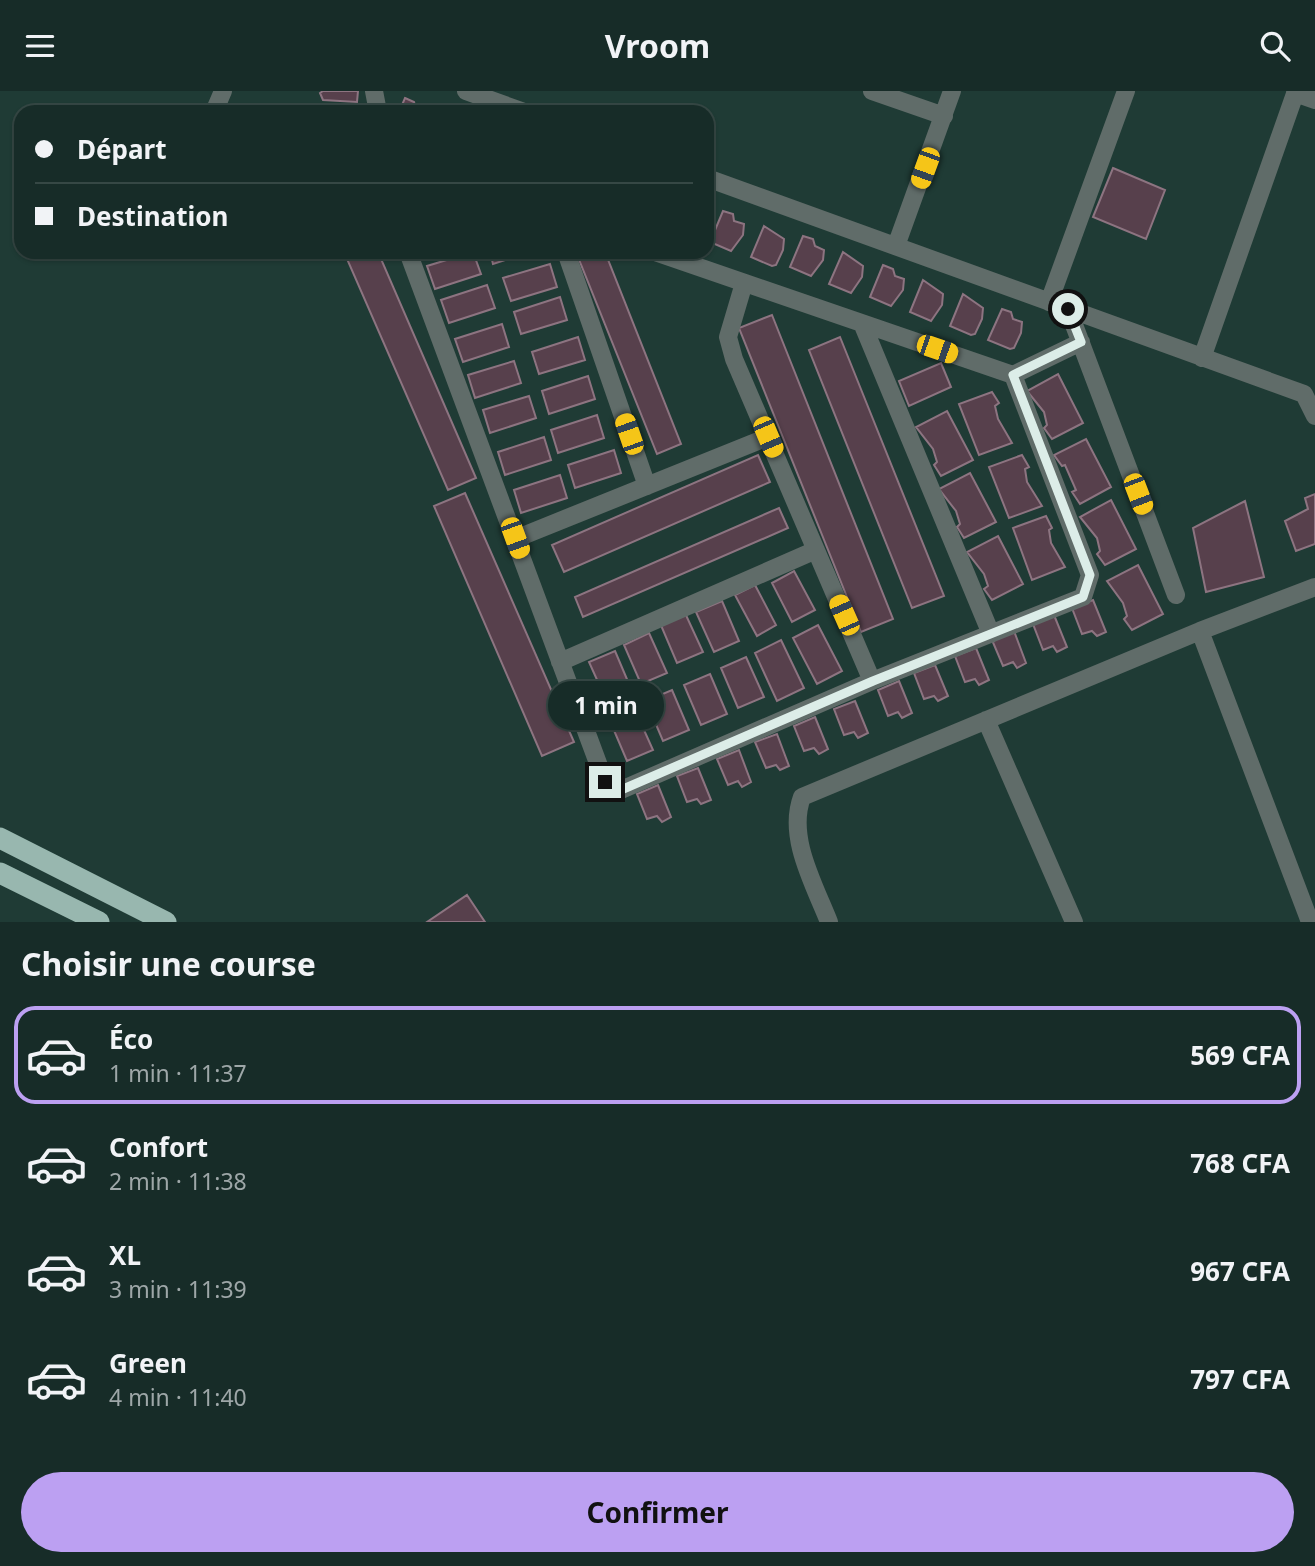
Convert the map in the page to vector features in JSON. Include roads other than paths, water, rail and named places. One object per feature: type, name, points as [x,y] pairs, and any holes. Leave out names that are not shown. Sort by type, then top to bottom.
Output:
[{"type":"highway","points":[[0,838],[166,922]]},
{"type":"highway","points":[[0,873],[99,922]]},
{"type":"street","points":[[466,91],[505,105]]},
{"type":"street","points":[[872,91],[943,116]]},
{"type":"street","points":[[896,246],[953,91]]},
{"type":"street","points":[[1049,302],[1126,91]]},
{"type":"street","points":[[1202,358],[1295,92],[1315,100]]},
{"type":"street","points":[[714,181],[1304,394],[1315,416]]},
{"type":"street","points":[[411,259],[605,782],[621,790],[873,681],[1083,597],[1090,575],[1013,375]]},
{"type":"street","points":[[568,259],[647,486]]},
{"type":"street","points":[[675,259],[1013,375],[1081,342]]},
{"type":"street","points":[[744,283],[728,337],[873,681]]},
{"type":"street","points":[[1068,309],[1176,595]]},
{"type":"street","points":[[862,323],[991,634]]},
{"type":"street","points":[[515,538],[768,437]]},
{"type":"street","points":[[560,661],[816,550]]},
{"type":"street","points":[[830,922],[805,859],[796,815],[803,797],[1200,631],[1315,587]]},
{"type":"street","points":[[1200,631],[1310,922]]},
{"type":"street","points":[[986,720],[1074,922]]}]
